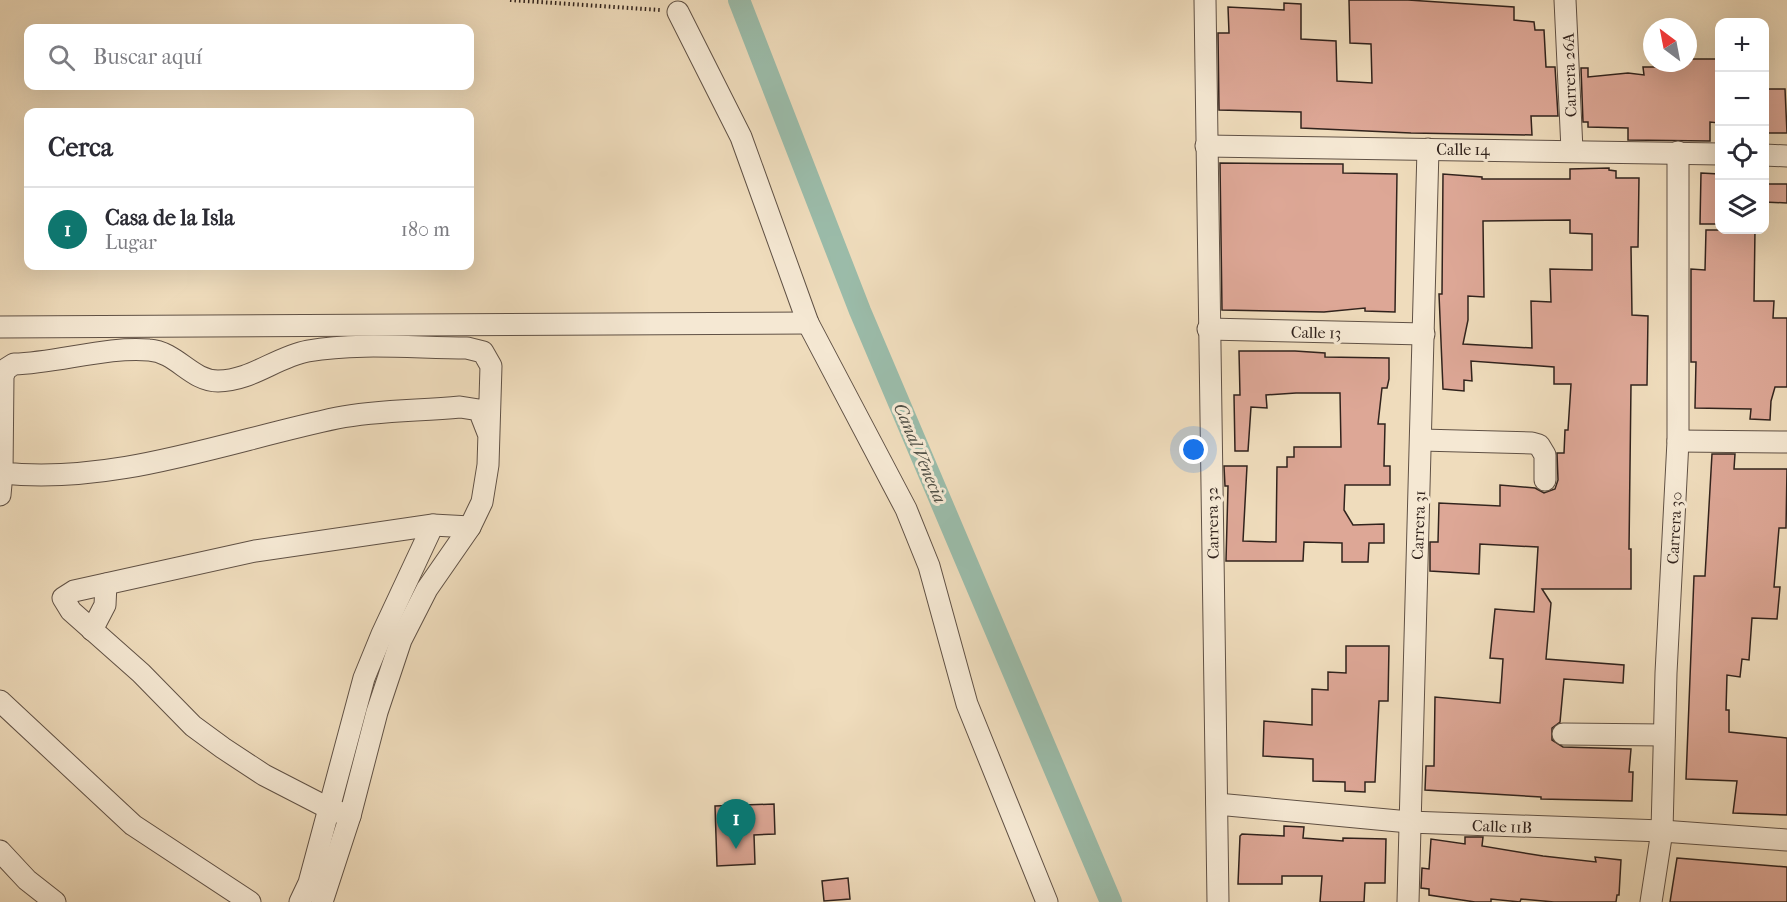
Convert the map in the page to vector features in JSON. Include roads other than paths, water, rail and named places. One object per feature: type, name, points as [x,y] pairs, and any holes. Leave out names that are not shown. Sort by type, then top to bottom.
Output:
[{"type":"street","name":"Carrera 32","points":[[1205,0],[1218,902]]},
{"type":"street","name":"Carrera 26A","points":[[1565,0],[1572,150]]},
{"type":"street","points":[[678,12],[741,137],[808,322],[906,509],[929,566],[968,704],[1047,902]]},
{"type":"street","name":"Calle 14","points":[[1206,146],[1715,154]]},
{"type":"street","name":"Carrera 31","points":[[1408,902],[1428,149]]},
{"type":"street","name":"Carrera 30","points":[[1652,902],[1662,831],[1664,735],[1678,441],[1678,152]]},
{"type":"street","points":[[1769,155],[1787,156]]},
{"type":"street","points":[[0,327],[808,322]]},
{"type":"street","name":"Calle 13","points":[[1208,329],[1424,334]]},
{"type":"street","points":[[0,495],[3,376],[6,369],[14,364],[122,351],[150,350],[174,357],[202,378],[217,381],[245,377],[305,352],[342,348],[467,348],[483,352],[491,366],[488,465],[482,502],[470,526],[427,589],[401,640],[377,712],[350,816],[322,902]]},
{"type":"street","points":[[1,473],[38,475],[105,472],[341,417],[448,408],[479,410],[488,433]]},
{"type":"street","points":[[1420,440],[1539,445],[1545,455],[1545,480]]},
{"type":"street","points":[[1678,441],[1787,442]]},
{"type":"street","points":[[350,816],[330,809],[264,775],[193,726],[141,673],[71,611],[63,598],[74,591],[255,551],[433,525],[470,526]]},
{"type":"street","points":[[300,902],[309,883],[364,678],[433,525]]},
{"type":"street","points":[[92,630],[105,606],[106,584]]},
{"type":"street","points":[[0,701],[133,825],[250,902]]},
{"type":"street","points":[[1563,734],[1664,735]]},
{"type":"street","name":"Calle 11B","points":[[1217,804],[1409,822],[1662,831],[1787,840]]},
{"type":"street","points":[[0,851],[27,880],[55,902]]},
{"type":"waterway","name":"Canal Venecia","points":[[739,0],[860,311],[1111,902]]},
{"type":"place","name":"Casa de la Isla","points":[[736,849]]}]
